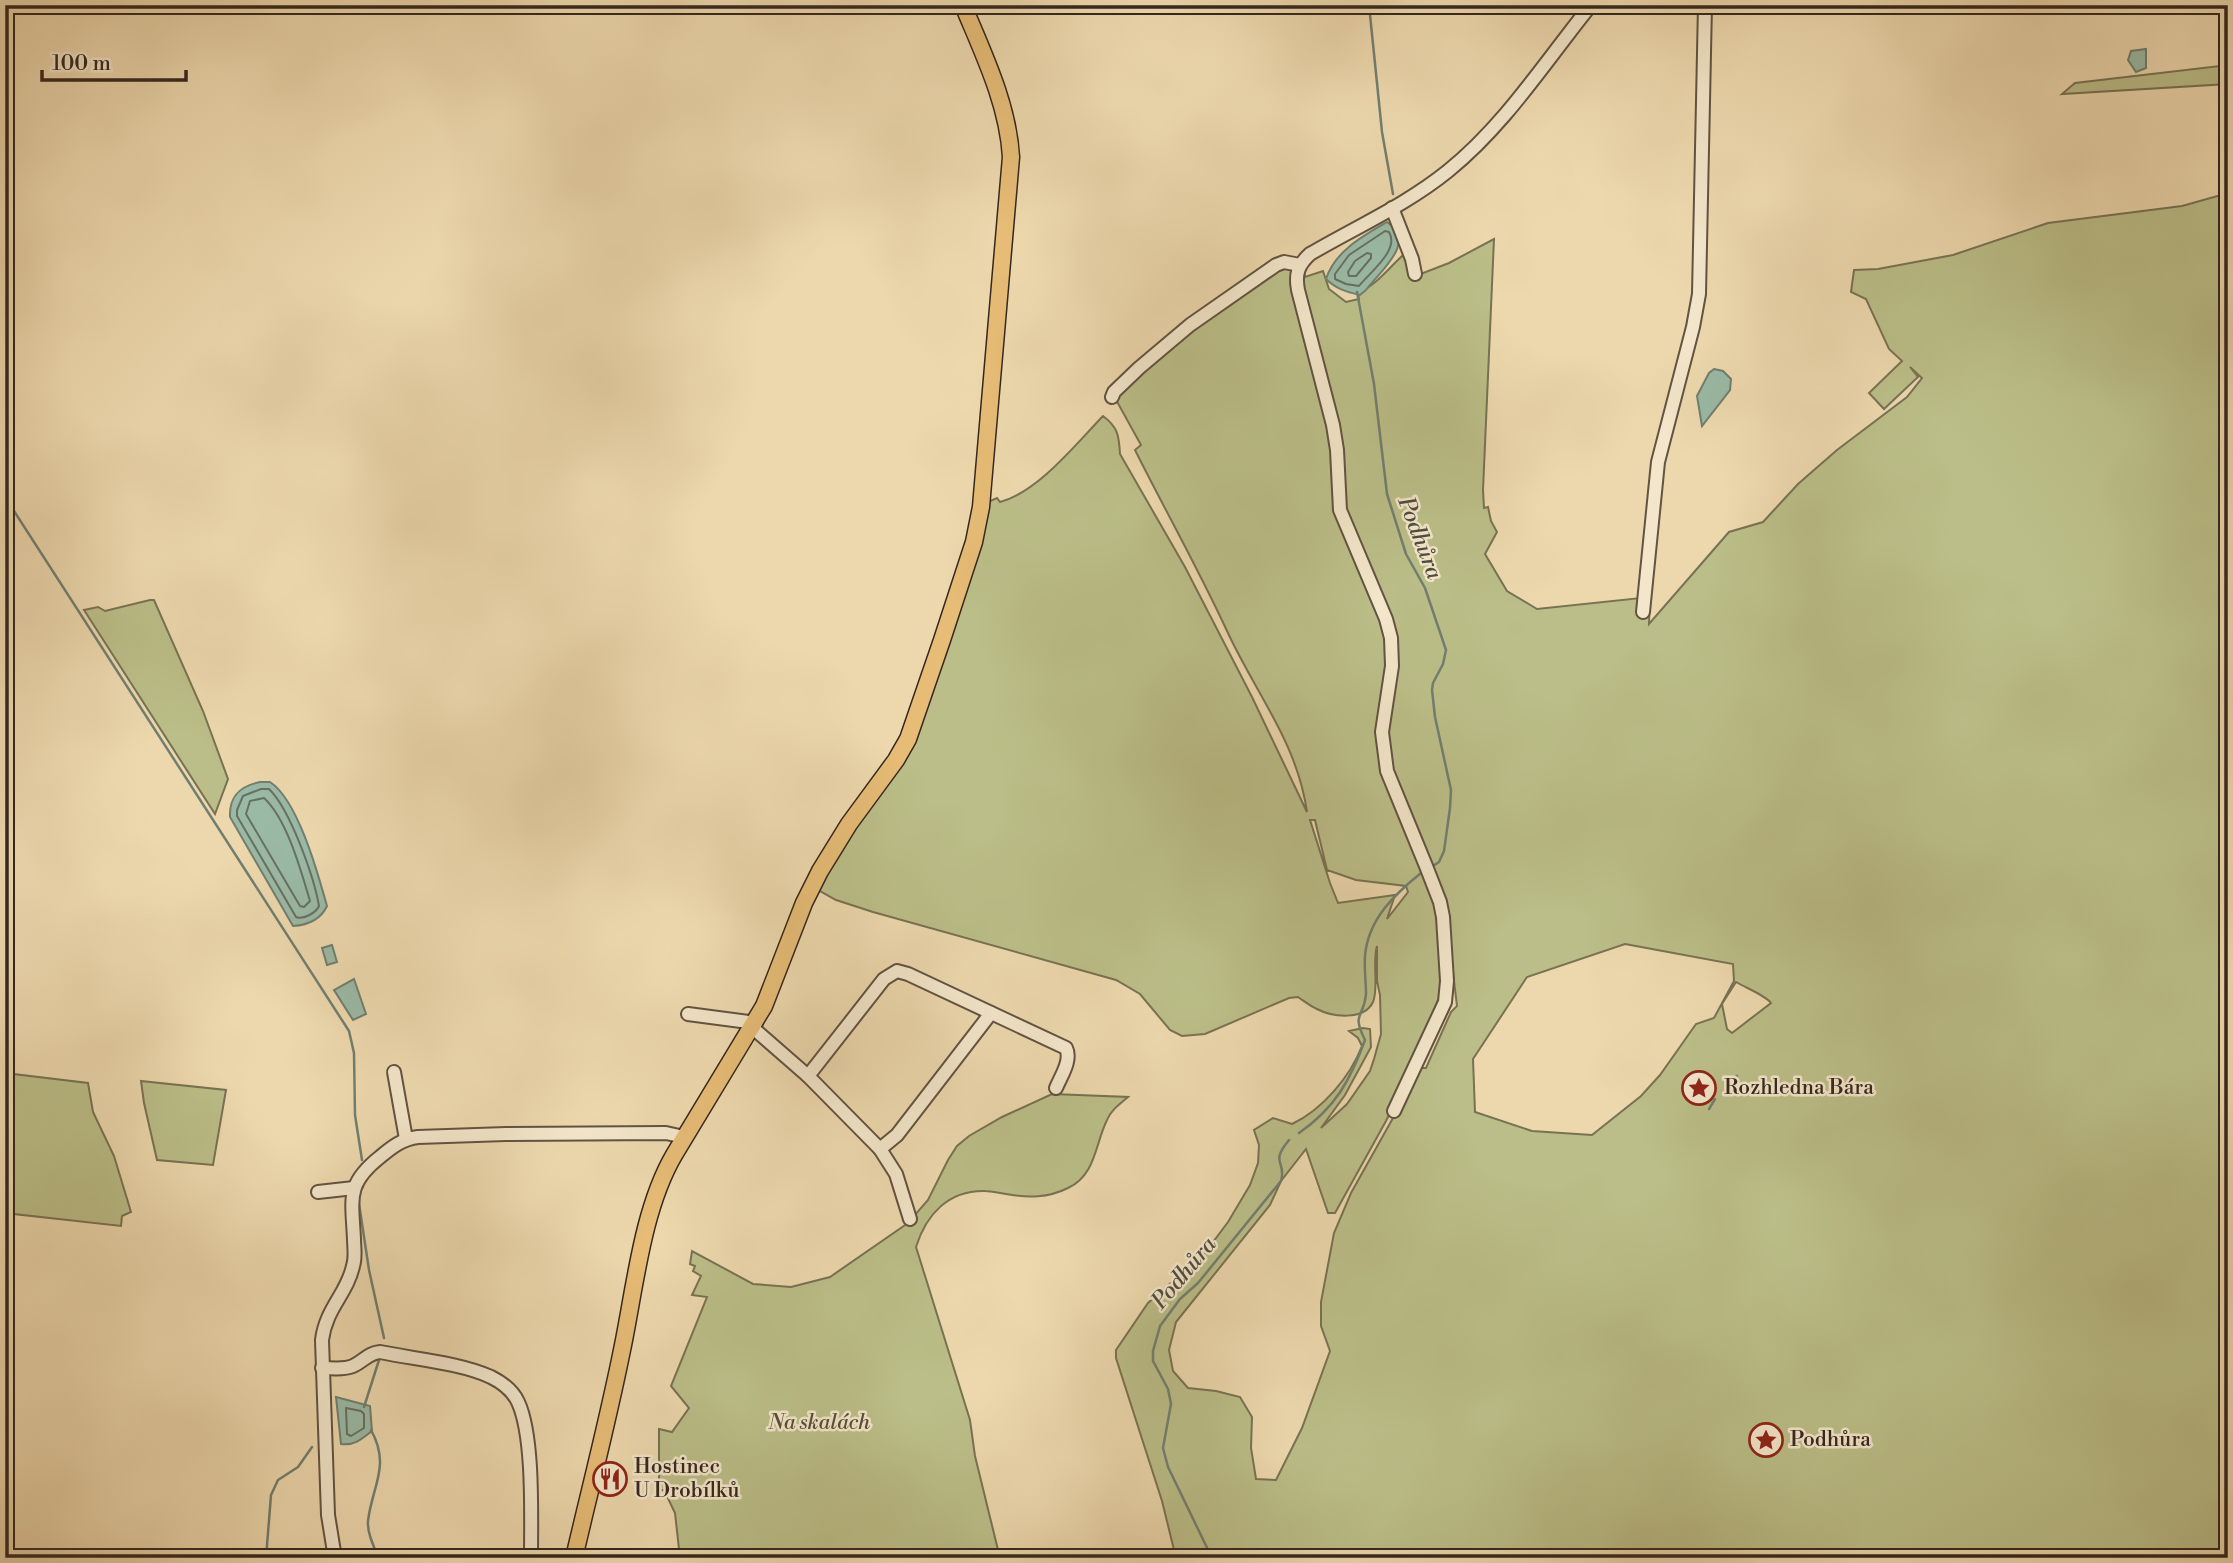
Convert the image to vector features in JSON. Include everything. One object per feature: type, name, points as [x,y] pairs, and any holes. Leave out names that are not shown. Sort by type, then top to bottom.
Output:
[{"type":"main road","points":[[574,1558],[620,1362],[652,1206],[667,1167],[754,1025],[771,991],[804,903],[820,871],[908,739],[978,526],[986,466],[1011,156],[1002,104],[963,5]]},
{"type":"street","points":[[1394,1111],[1445,1002],[1447,981],[1443,917],[1440,902],[1387,771],[1382,732],[1393,656],[1391,638],[1386,618],[1340,510],[1335,438],[1296,276],[1300,265],[1310,254],[1392,208],[1447,171],[1484,139],[1591,5]]},
{"type":"street","points":[[1643,611],[1658,462],[1699,294],[1705,5]]},
{"type":"street","points":[[1392,208],[1412,259],[1415,274]]},
{"type":"street","points":[[1112,397],[1139,368],[1227,298],[1276,265],[1284,262],[1300,265]]},
{"type":"street","points":[[808,1076],[884,979],[893,972],[908,974],[1066,1048],[1068,1060],[1056,1087]]},
{"type":"street","points":[[880,1149],[897,1135],[991,1013]]},
{"type":"street","points":[[688,1014],[754,1025],[880,1149],[896,1174],[910,1219]]},
{"type":"street","points":[[394,1072],[406,1139]]},
{"type":"street","points":[[335,1558],[328,1515],[321,1340],[325,1321],[347,1282],[355,1260],[354,1188],[363,1172],[406,1139],[445,1135],[533,1133],[666,1133],[684,1137]]},
{"type":"street","points":[[318,1192],[354,1188]]},
{"type":"street","points":[[322,1368],[354,1366],[369,1355],[380,1352],[468,1369],[490,1376],[507,1388],[518,1402],[524,1424],[531,1508],[531,1557]]},
{"type":"street","points":[[524,1558],[556,1558]]},
{"type":"green space","points":[[2228,65],[2228,84],[2062,94],[2075,83]]},
{"type":"green space","points":[[2228,193],[2228,1558],[1272,1558],[1269,1555],[1246,1558],[1176,1558],[1162,1501],[1116,1358],[1116,1350],[1148,1303],[1204,1254],[1228,1222],[1250,1185],[1258,1163],[1259,1145],[1254,1130],[1273,1118],[1292,1124],[1314,1110],[1334,1091],[1362,1046],[1358,1038],[1349,1031],[1370,1029],[1371,1047],[1345,1095],[1321,1128],[1347,1104],[1370,1071],[1381,1034],[1377,946],[1375,996],[1369,1008],[1363,1012],[1347,1016],[1331,1014],[1314,1008],[1298,997],[1289,998],[1205,1034],[1182,1036],[1170,1030],[1140,994],[1116,980],[873,912],[836,900],[820,891],[818,882],[889,772],[988,502],[997,498],[1000,502],[1028,488],[1056,466],[1103,416],[1108,420],[1117,432],[1120,454],[1185,567],[1307,812],[1302,787],[1285,741],[1135,450],[1141,445],[1115,398],[1172,344],[1234,297],[1277,268],[1304,271],[1305,277],[1323,271],[1329,289],[1346,302],[1359,299],[1358,293],[1376,281],[1402,256],[1407,257],[1413,277],[1449,263],[1494,239],[1483,490],[1484,508],[1488,507],[1497,532],[1485,554],[1507,591],[1537,609],[1650,597],[1649,624],[1729,532],[1763,522],[1798,484],[1837,450],[1907,397],[1922,378],[1910,367],[1918,377],[1884,409],[1869,393],[1902,361],[1889,349],[1866,299],[1851,292],[1854,270],[1878,269],[1953,255],[2048,223],[2182,206]],"holes":[[[1310,820],[1315,820],[1327,870],[1356,880],[1406,886],[1408,892],[1387,919],[1395,895],[1338,903]],[[1405,829],[1445,908],[1457,1006],[1451,1012],[1426,1068],[1421,1068],[1351,1193],[1334,1233],[1321,1302],[1321,1326],[1330,1351],[1302,1428],[1276,1480],[1256,1479],[1251,1448],[1252,1417],[1240,1397],[1188,1388],[1173,1371],[1169,1350],[1176,1322],[1270,1205],[1281,1181],[1306,1149],[1328,1213],[1335,1213],[1408,1076],[1442,990],[1437,900]],[[1625,944],[1733,964],[1734,981],[1714,1018],[1696,1024],[1660,1075],[1641,1096],[1592,1135],[1532,1131],[1475,1112],[1473,1059],[1527,977]],[[1736,982],[1771,1003],[1732,1033],[1727,1029],[1722,1004]]]},
{"type":"green space","points":[[154,600],[203,711],[228,779],[215,814],[84,610],[98,607],[105,611]]},
{"type":"green space","points":[[5,1073],[88,1083],[93,1112],[114,1156],[131,1212],[122,1216],[121,1226],[5,1213]]},
{"type":"green space","points":[[141,1081],[226,1090],[213,1165],[157,1160]]},
{"type":"green space","name":"Na skalách","points":[[1052,1094],[1128,1097],[1109,1116],[1094,1158],[1084,1175],[1068,1188],[1045,1195],[1022,1196],[985,1191],[960,1195],[932,1215],[916,1247],[970,1420],[975,1456],[1000,1558],[680,1558],[675,1513],[664,1490],[659,1491],[659,1429],[672,1432],[689,1408],[671,1386],[707,1297],[692,1295],[701,1276],[693,1271],[695,1266],[690,1264],[692,1251],[753,1284],[791,1287],[830,1277],[908,1223],[928,1200],[957,1146],[969,1136]]},
{"type":"water","points":[[2146,49],[2146,68],[2136,72],[2128,60],[2131,51]]},
{"type":"water","points":[[1387,222],[1396,230],[1398,247],[1366,290],[1360,295],[1351,293],[1326,279],[1343,252]]},
{"type":"water","points":[[1714,369],[1723,371],[1731,379],[1730,390],[1702,426],[1697,396]]},
{"type":"water","points":[[260,782],[270,782],[280,791],[306,839],[327,906],[318,918],[309,923],[293,926],[230,817],[231,803],[237,793]]},
{"type":"water","points":[[332,945],[337,962],[327,965],[322,948]]},
{"type":"water","points":[[354,979],[366,1014],[353,1020],[334,990]]},
{"type":"water","points":[[336,1397],[370,1406],[372,1431],[354,1443],[341,1444]]},
{"type":"waterway","name":"Podhůra","points":[[1369,5],[1382,132],[1393,194]]},
{"type":"waterway","name":"Podhůra","points":[[1357,292],[1374,384],[1387,494],[1406,554],[1425,588],[1446,650],[1432,690],[1451,790],[1450,808],[1444,851],[1439,862],[1433,866]]},
{"type":"waterway","points":[[5,497],[349,1031],[354,1053],[355,1115],[362,1160]]},
{"type":"waterway","name":"Podhůra","points":[[1299,1133],[1322,1114],[1347,1081],[1365,1040],[1359,1020],[1365,1002],[1365,956],[1371,930],[1384,908],[1421,873]]},
{"type":"waterway","points":[[1732,1081],[1737,1076]]},
{"type":"waterway","points":[[1709,1109],[1715,1099]]},
{"type":"waterway","name":"Podhůra","points":[[1212,1558],[1168,1467],[1163,1448],[1171,1404],[1168,1389],[1153,1361],[1153,1351],[1160,1326],[1180,1299],[1198,1283],[1281,1181],[1279,1158],[1289,1140]]},
{"type":"waterway","points":[[358,1197],[369,1270],[384,1338]]},
{"type":"waterway","points":[[364,1407],[379,1360]]},
{"type":"waterway","points":[[371,1430],[380,1454],[380,1465],[368,1525],[379,1558]]},
{"type":"waterway","points":[[266,1558],[271,1495],[278,1480],[298,1467],[312,1447]]},
{"type":"place","name":"Rozhledna Bára","points":[[1699,1088]]},
{"type":"place","name":"Podhůra","points":[[1766,1440]]},
{"type":"place","name":"Hostinec U Drobílků","points":[[610,1479]]}]
